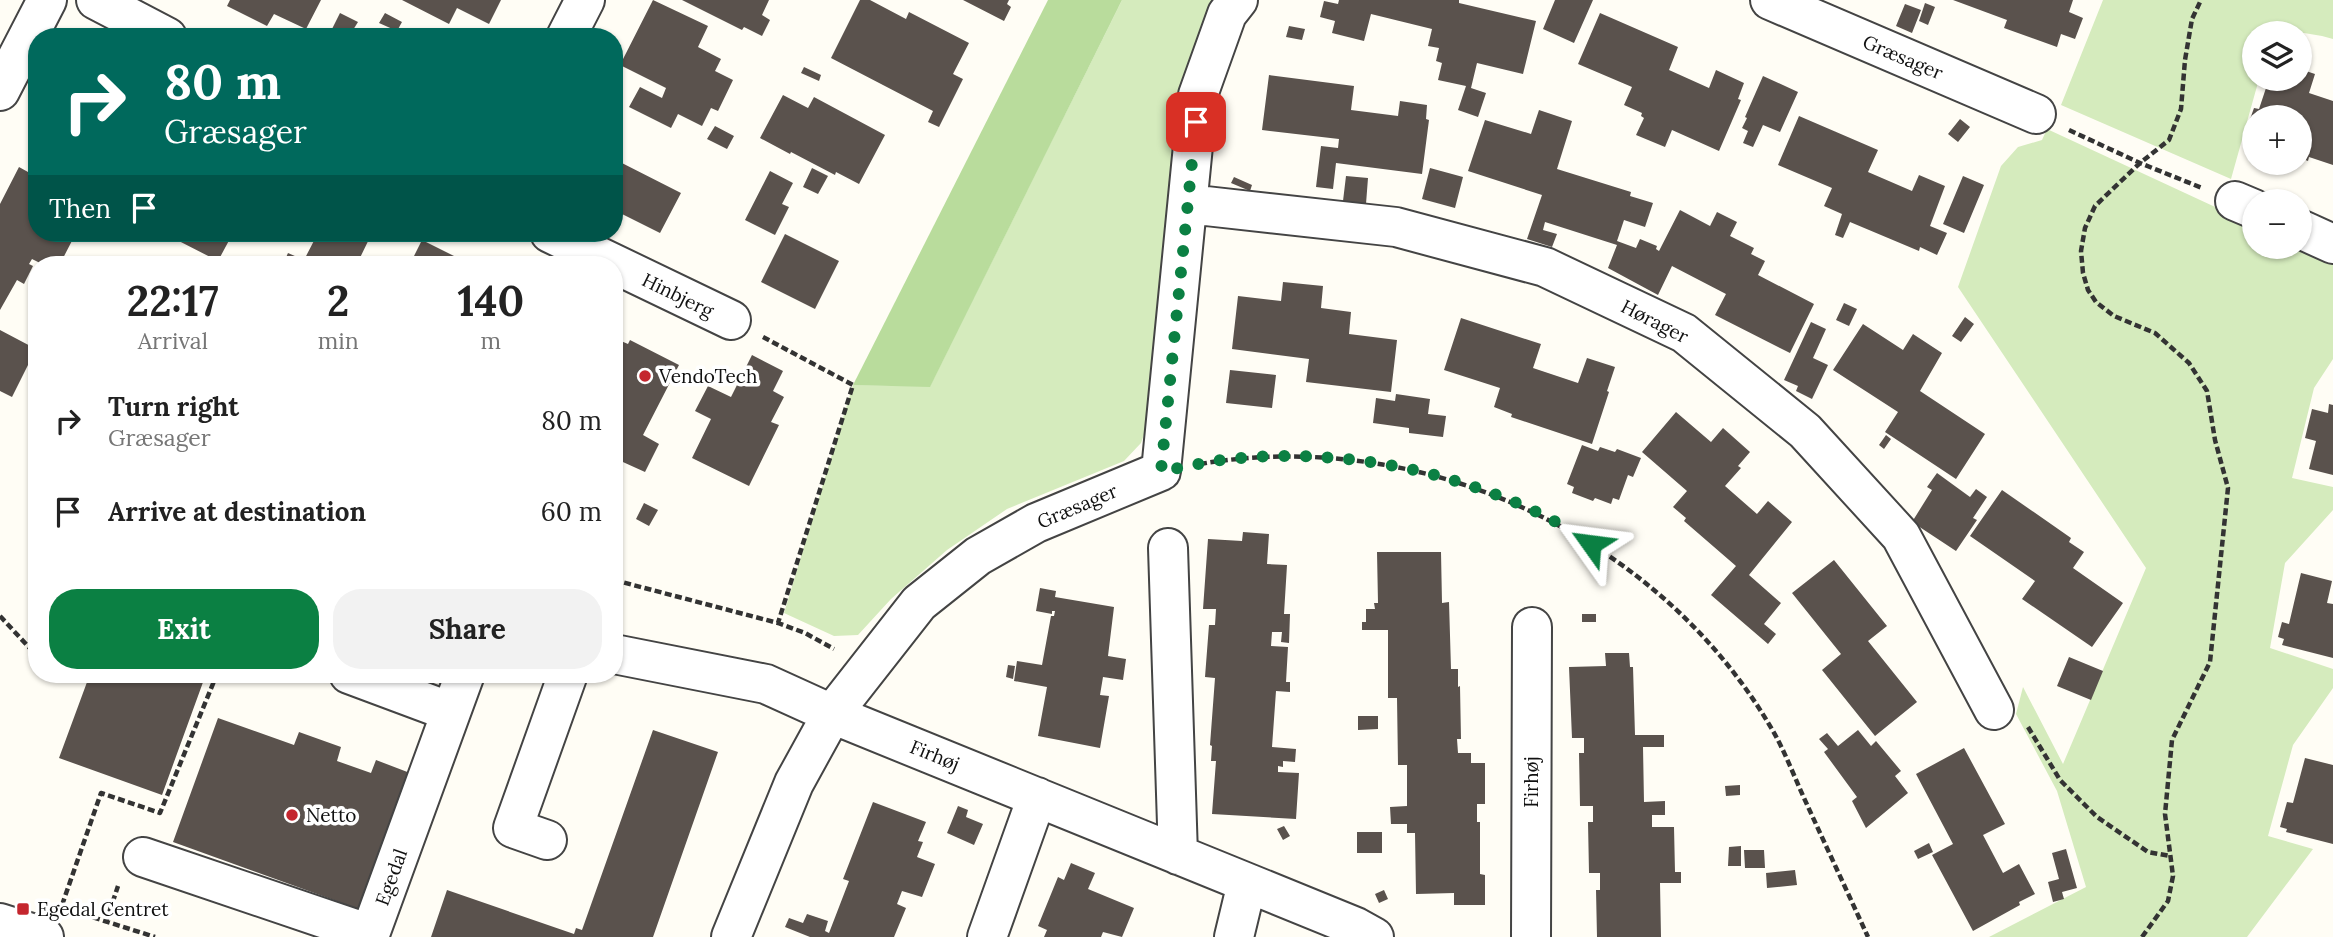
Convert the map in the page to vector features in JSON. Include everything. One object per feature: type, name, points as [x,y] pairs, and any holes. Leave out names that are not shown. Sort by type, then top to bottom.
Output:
[{"type":"street","points":[[33,28],[47,0]]},
{"type":"street","points":[[96,0],[150,28]]},
{"type":"street","points":[[571,28],[585,0]]},
{"type":"street","points":[[1161,471],[1199,95],[1227,14],[1238,0]]},
{"type":"street","name":"Græsager","points":[[1770,0],[2036,114]]},
{"type":"street","points":[[0,91],[28,37]]},
{"type":"street","name":"Hørager","points":[[1188,204],[1396,227],[1545,267],[1684,333],[1805,431],[1901,536],[1994,710]]},
{"type":"street","points":[[2312,234],[2333,244]]},
{"type":"street","name":"Hinbjerg","points":[[569,242],[598,256]]},
{"type":"street","name":"Hinbjerg","points":[[623,268],[731,320]]},
{"type":"street","name":"Græsager","points":[[731,937],[794,783],[832,714],[919,603],[978,556],[1036,523],[1161,471]]},
{"type":"street","points":[[1168,548],[1178,855]]},
{"type":"street","name":"Firhøj","points":[[1531,937],[1532,627]]},
{"type":"street","points":[[623,656],[766,684],[832,714]]},
{"type":"street","points":[[373,683],[451,712]]},
{"type":"street","name":"Egedal","points":[[142,857],[370,934],[462,683]]},
{"type":"street","points":[[547,840],[513,828],[565,683]]},
{"type":"street","name":"Firhøj","points":[[832,714],[1374,937]]},
{"type":"street","points":[[987,937],[1037,797]]},
{"type":"street","points":[[1234,937],[1247,883]]},
{"type":"street","points":[[0,923],[52,922]]},
{"type":"path","points":[[2142,937],[2168,901],[2173,876],[2165,814],[2172,740],[2210,662],[2228,488],[2215,440],[2207,391],[2189,363],[2155,333],[2114,316],[2096,302],[2088,290],[2083,273],[2081,251],[2085,228],[2095,206],[2140,163],[2169,140],[2181,109],[2192,19],[2201,0]]},
{"type":"path","points":[[2036,114],[2140,163],[2242,204]]},
{"type":"path","points":[[731,320],[853,385],[778,623]]},
{"type":"path","points":[[1161,471],[1252,457],[1318,456],[1396,466],[1473,486],[1545,517],[1613,558],[1674,608],[1710,646],[1728,666],[1773,731],[1868,937]]},
{"type":"path","points":[[623,582],[778,623],[805,633],[868,668]]},
{"type":"path","points":[[0,616],[28,646]]},
{"type":"path","points":[[155,937],[52,922],[101,793],[160,813],[212,683]]},
{"type":"path","points":[[1994,710],[2020,714],[2060,780],[2097,817],[2148,852],[2170,856]]},
{"type":"green space","points":[[1048,0],[1122,0],[930,387],[853,385]]},
{"type":"green space","points":[[1122,0],[1220,0],[1151,415],[1141,443],[1124,461],[1007,509],[947,550],[891,599],[858,635],[834,636],[784,613],[853,385],[930,386]]},
{"type":"green space","points":[[2103,0],[2333,0],[2333,39],[2312,34],[2312,21],[2242,21],[2242,91],[2256,91],[2252,105],[2242,105],[2242,140],[2231,179],[2061,105]]},
{"type":"green space","points":[[2047,129],[2242,219],[2242,259],[2312,259],[2312,252],[2333,262],[2333,359],[2314,388],[2292,478],[2333,487],[2333,510],[2285,563],[2270,648],[2333,669],[2333,688],[2293,745],[2268,836],[2313,849],[2247,937],[1989,937],[2086,887],[2057,791],[2016,714],[2023,687],[2063,764],[2146,568],[1958,287],[2001,166],[2018,147],[2042,140]]},
{"type":"building","points":[[230,0],[321,0],[307,28],[274,14],[267,26],[227,6]]},
{"type":"building","points":[[402,0],[501,0],[489,24],[457,8],[449,24]]},
{"type":"building","points":[[653,0],[708,26],[698,47],[721,59],[715,71],[733,80],[718,111],[711,108],[702,126],[678,114],[671,128],[629,107],[640,87],[662,98],[666,88],[623,66],[623,59]]},
{"type":"building","points":[[682,0],[769,0],[762,15],[770,20],[762,36],[744,27],[742,30]]},
{"type":"building","points":[[860,0],[870,0],[906,19],[909,12],[969,43],[953,74],[963,79],[939,127],[928,122],[933,111],[831,58]]},
{"type":"building","points":[[963,0],[1009,0],[1007,4],[1011,7],[1004,21]]},
{"type":"building","points":[[1339,0],[1459,0],[1459,3],[1536,21],[1523,74],[1477,63],[1471,88],[1486,93],[1478,117],[1458,110],[1466,86],[1438,80],[1442,63],[1436,61],[1439,48],[1428,46],[1432,29],[1371,14],[1364,41],[1332,33],[1335,21],[1320,17],[1324,1],[1338,4]]},
{"type":"building","points":[[1555,0],[1593,0],[1574,43],[1543,29]]},
{"type":"building","points":[[1953,0],[2073,0],[2069,12],[2083,18],[2075,39],[2061,34],[2057,47],[2004,28],[2007,20]]},
{"type":"building","points":[[1925,3],[1935,7],[1928,25],[1919,21]]},
{"type":"building","points":[[1905,4],[1921,10],[1912,33],[1896,26]]},
{"type":"building","points":[[340,13],[358,22],[354,28],[332,28]]},
{"type":"building","points":[[385,13],[402,22],[399,28],[379,23]]},
{"type":"building","points":[[1600,13],[1678,47],[1669,70],[1709,88],[1716,70],[1744,83],[1738,99],[1741,100],[1719,151],[1672,130],[1665,147],[1636,135],[1644,118],[1642,113],[1624,105],[1632,87],[1578,64]]},
{"type":"building","points":[[1289,26],[1305,29],[1302,40],[1286,37]]},
{"type":"building","points":[[804,67],[821,75],[819,81],[801,73]]},
{"type":"building","points":[[1269,75],[1354,86],[1351,110],[1398,116],[1400,101],[1427,105],[1426,119],[1429,120],[1422,174],[1336,163],[1333,189],[1316,187],[1321,146],[1338,148],[1339,139],[1262,130]]},
{"type":"building","points":[[1763,76],[1798,92],[1780,132],[1763,125],[1753,147],[1743,143],[1748,131],[1742,128]]},
{"type":"building","points":[[2265,91],[2310,91],[2333,101],[2333,165],[2312,158],[2312,105],[2260,105]]},
{"type":"building","points":[[783,95],[808,108],[814,97],[885,135],[859,184],[760,138]]},
{"type":"building","points":[[1539,110],[1572,121],[1557,169],[1631,192],[1630,196],[1653,203],[1645,227],[1624,220],[1617,241],[1636,248],[1640,239],[1657,246],[1659,251],[1680,210],[1710,226],[1717,212],[1737,222],[1730,236],[1754,248],[1751,254],[1765,261],[1758,275],[1814,304],[1790,353],[1715,315],[1726,294],[1672,266],[1658,295],[1608,268],[1617,245],[1545,222],[1543,230],[1557,234],[1552,247],[1527,239],[1542,195],[1468,171],[1485,120],[1531,134]]},
{"type":"building","points":[[1799,116],[1878,150],[1868,172],[1912,191],[1919,175],[1945,186],[1930,226],[1947,233],[1937,255],[1920,247],[1919,251],[1850,222],[1843,238],[1835,235],[1842,214],[1824,206],[1832,188],[1778,165]]},
{"type":"building","points":[[1960,119],[1970,127],[1958,142],[1948,134]]},
{"type":"building","points":[[715,126],[734,136],[727,149],[707,139]]},
{"type":"building","points":[[623,164],[681,193],[660,233],[623,214]]},
{"type":"building","points":[[19,167],[28,172],[28,242],[71,242],[64,256],[28,256],[28,276],[24,284],[17,280],[0,310],[0,204]]},
{"type":"building","points":[[812,168],[828,176],[818,194],[803,187]]},
{"type":"building","points":[[1430,168],[1463,177],[1455,208],[1422,199]]},
{"type":"building","points":[[770,171],[793,183],[782,204],[789,207],[775,235],[745,220]]},
{"type":"building","points":[[1346,176],[1368,178],[1366,204],[1343,201]]},
{"type":"building","points":[[1963,176],[1984,185],[1964,233],[1943,224]]},
{"type":"building","points":[[1234,177],[1252,185],[1250,191],[1231,183]]},
{"type":"building","points":[[785,234],[839,261],[815,309],[761,282]]},
{"type":"building","points":[[181,242],[228,242],[221,256],[208,256]]},
{"type":"building","points":[[313,242],[368,242],[361,256],[306,256]]},
{"type":"building","points":[[421,242],[426,242],[454,256],[414,256]]},
{"type":"building","points":[[1283,282],[1323,286],[1321,308],[1351,312],[1349,334],[1397,340],[1391,392],[1306,382],[1309,359],[1232,349],[1238,296],[1281,301]]},
{"type":"building","points":[[1844,303],[1857,309],[1849,326],[1836,320]]},
{"type":"building","points":[[1965,317],[1974,324],[1961,342],[1952,336]]},
{"type":"building","points":[[1461,318],[1541,344],[1533,368],[1578,383],[1587,358],[1615,367],[1592,444],[1511,417],[1512,414],[1494,407],[1500,388],[1444,370]]},
{"type":"building","points":[[1811,322],[1826,329],[1813,358],[1828,365],[1812,399],[1796,391],[1798,386],[1784,380]]},
{"type":"building","points":[[1863,324],[1903,350],[1913,334],[1942,353],[1920,391],[1985,434],[1956,479],[1885,432],[1898,412],[1833,370]]},
{"type":"building","points":[[0,330],[28,345],[28,365],[12,397],[0,391]]},
{"type":"building","points":[[630,340],[679,365],[643,435],[659,444],[645,472],[623,462],[623,342],[628,344]]},
{"type":"building","points":[[752,355],[783,371],[773,391],[784,397],[771,422],[779,425],[749,486],[692,458],[711,419],[695,411],[708,386],[731,397]]},
{"type":"building","points":[[1230,370],[1276,375],[1272,408],[1226,403]]},
{"type":"building","points":[[1396,394],[1430,399],[1428,414],[1446,416],[1443,437],[1409,433],[1409,428],[1373,423],[1376,398],[1395,401]]},
{"type":"building","points":[[2329,404],[2333,405],[2333,475],[2309,469],[2316,441],[2305,438],[2312,409],[2328,413]]},
{"type":"building","points":[[1676,412],[1711,442],[1723,428],[1750,452],[1738,466],[1741,468],[1725,486],[1757,514],[1768,501],[1792,522],[1749,575],[1781,603],[1764,624],[1776,634],[1768,644],[1711,595],[1736,566],[1684,521],[1686,518],[1673,507],[1687,491],[1642,452]]},
{"type":"building","points":[[1886,435],[1891,439],[1884,449],[1879,445]]},
{"type":"building","points":[[1582,445],[1598,451],[1600,447],[1615,452],[1617,449],[1641,458],[1633,477],[1628,475],[1619,500],[1613,498],[1611,504],[1572,493],[1574,487],[1567,484]]},
{"type":"building","points":[[1937,473],[1970,497],[1976,489],[1987,497],[1973,518],[1977,520],[1956,551],[1912,522],[1932,490],[1927,487]]},
{"type":"building","points":[[2002,490],[2071,538],[2069,542],[2084,552],[2073,568],[2123,603],[2092,647],[2022,599],[2035,581],[1970,536]]},
{"type":"building","points":[[644,503],[658,510],[649,526],[636,519]]},
{"type":"building","points":[[1243,532],[1269,534],[1267,564],[1287,565],[1284,614],[1290,614],[1289,643],[1281,642],[1282,632],[1272,632],[1271,646],[1288,647],[1286,682],[1290,682],[1290,692],[1276,691],[1272,747],[1296,749],[1295,762],[1283,761],[1283,767],[1278,766],[1278,772],[1299,773],[1296,819],[1212,814],[1216,761],[1211,761],[1210,745],[1215,678],[1205,677],[1209,625],[1215,625],[1216,609],[1203,609],[1208,539],[1242,541]]},
{"type":"building","points":[[1377,552],[1441,552],[1442,603],[1449,602],[1451,669],[1458,669],[1458,687],[1460,686],[1461,739],[1457,739],[1458,753],[1471,753],[1471,763],[1485,763],[1485,804],[1477,804],[1477,822],[1480,822],[1480,874],[1485,875],[1485,905],[1454,905],[1454,893],[1416,894],[1415,833],[1407,833],[1407,824],[1391,824],[1390,807],[1407,806],[1407,765],[1398,765],[1397,698],[1388,698],[1388,630],[1362,630],[1362,622],[1366,622],[1366,609],[1375,609],[1374,603],[1378,603]]},
{"type":"building","points":[[1834,560],[1887,626],[1868,641],[1917,702],[1875,736],[1822,670],[1841,654],[1792,593]]},
{"type":"building","points":[[2301,573],[2332,581],[2327,603],[2333,604],[2333,658],[2282,645],[2284,639],[2278,637],[2282,622],[2289,624]]},
{"type":"building","points":[[1040,588],[1056,591],[1055,597],[1114,607],[1108,656],[1126,659],[1123,680],[1103,677],[1100,695],[1109,696],[1100,748],[1038,736],[1047,687],[1014,681],[1017,661],[1042,665],[1051,616],[1054,616],[1055,611],[1052,611],[1052,614],[1036,611]]},
{"type":"building","points":[[1582,614],[1596,614],[1596,622],[1582,622]]},
{"type":"building","points":[[1605,653],[1629,653],[1630,667],[1633,667],[1635,735],[1664,735],[1664,747],[1643,747],[1644,802],[1665,801],[1665,815],[1652,815],[1652,827],[1674,827],[1675,872],[1681,872],[1681,883],[1660,883],[1661,937],[1597,937],[1596,890],[1600,890],[1600,873],[1589,873],[1588,822],[1593,822],[1593,806],[1580,806],[1579,753],[1584,753],[1584,738],[1572,738],[1569,667],[1606,666]]},
{"type":"building","points":[[2069,657],[2103,671],[2091,700],[2057,686]]},
{"type":"building","points":[[1008,665],[1015,666],[1013,679],[1006,677]]},
{"type":"building","points":[[87,683],[203,683],[162,795],[59,758]]},
{"type":"building","points":[[1358,716],[1378,716],[1378,729],[1358,730]]},
{"type":"building","name":"Netto","points":[[218,718],[294,745],[299,732],[341,747],[337,761],[371,773],[376,760],[410,773],[367,912],[173,842]]},
{"type":"building","points":[[653,730],[718,752],[653,937],[431,937],[447,890],[574,934],[576,928],[582,930]]},
{"type":"building","points":[[1858,730],[1871,746],[1876,741],[1901,771],[1895,776],[1908,793],[1866,828],[1852,801],[1857,797],[1824,752],[1828,749],[1819,739],[1827,733],[1838,746]]},
{"type":"building","points":[[1964,748],[2005,824],[1983,835],[2003,873],[2019,864],[2035,894],[1973,931],[1932,855],[1953,844],[1916,774]]},
{"type":"building","points":[[2305,758],[2333,765],[2333,844],[2286,832],[2287,829],[2280,827],[2287,802],[2293,803]]},
{"type":"building","points":[[1740,785],[1740,795],[1726,796],[1725,786]]},
{"type":"building","points":[[873,802],[926,822],[918,841],[923,842],[917,857],[935,864],[922,897],[902,891],[897,904],[906,908],[894,937],[810,937],[785,927],[789,918],[803,923],[807,914],[828,921],[825,931],[829,933],[849,881],[843,879]]},
{"type":"building","points":[[958,806],[968,810],[966,817],[983,824],[974,845],[947,833]]},
{"type":"building","points":[[1284,826],[1290,836],[1283,840],[1277,829]]},
{"type":"building","points":[[1357,832],[1382,832],[1382,853],[1357,853]]},
{"type":"building","points":[[1929,843],[1933,852],[1918,859],[1914,851]]},
{"type":"building","points":[[1741,846],[1741,866],[1728,866],[1729,847]]},
{"type":"building","points":[[2066,849],[2077,888],[2062,892],[2064,899],[2053,902],[2048,882],[2059,879],[2052,853]]},
{"type":"building","points":[[1744,850],[1764,850],[1765,868],[1745,868]]},
{"type":"building","points":[[1071,863],[1095,873],[1088,889],[1134,908],[1122,937],[1103,932],[1101,937],[1044,937],[1047,930],[1038,926],[1058,877],[1064,880]]},
{"type":"building","points":[[1795,870],[1797,885],[1767,888],[1766,873]]},
{"type":"building","points":[[1384,890],[1388,899],[1379,903],[1375,894]]},
{"type":"place","name":"VendoTech","points":[[645,376]]},
{"type":"place","name":"Netto","points":[[292,815]]},
{"type":"place","name":"Egedal Centret","points":[[23,909]]},
{"type":"route","points":[[1196,122],[1161,471],[1239,458],[1318,456],[1396,466],[1473,486],[1545,517],[1591,544]]}]
